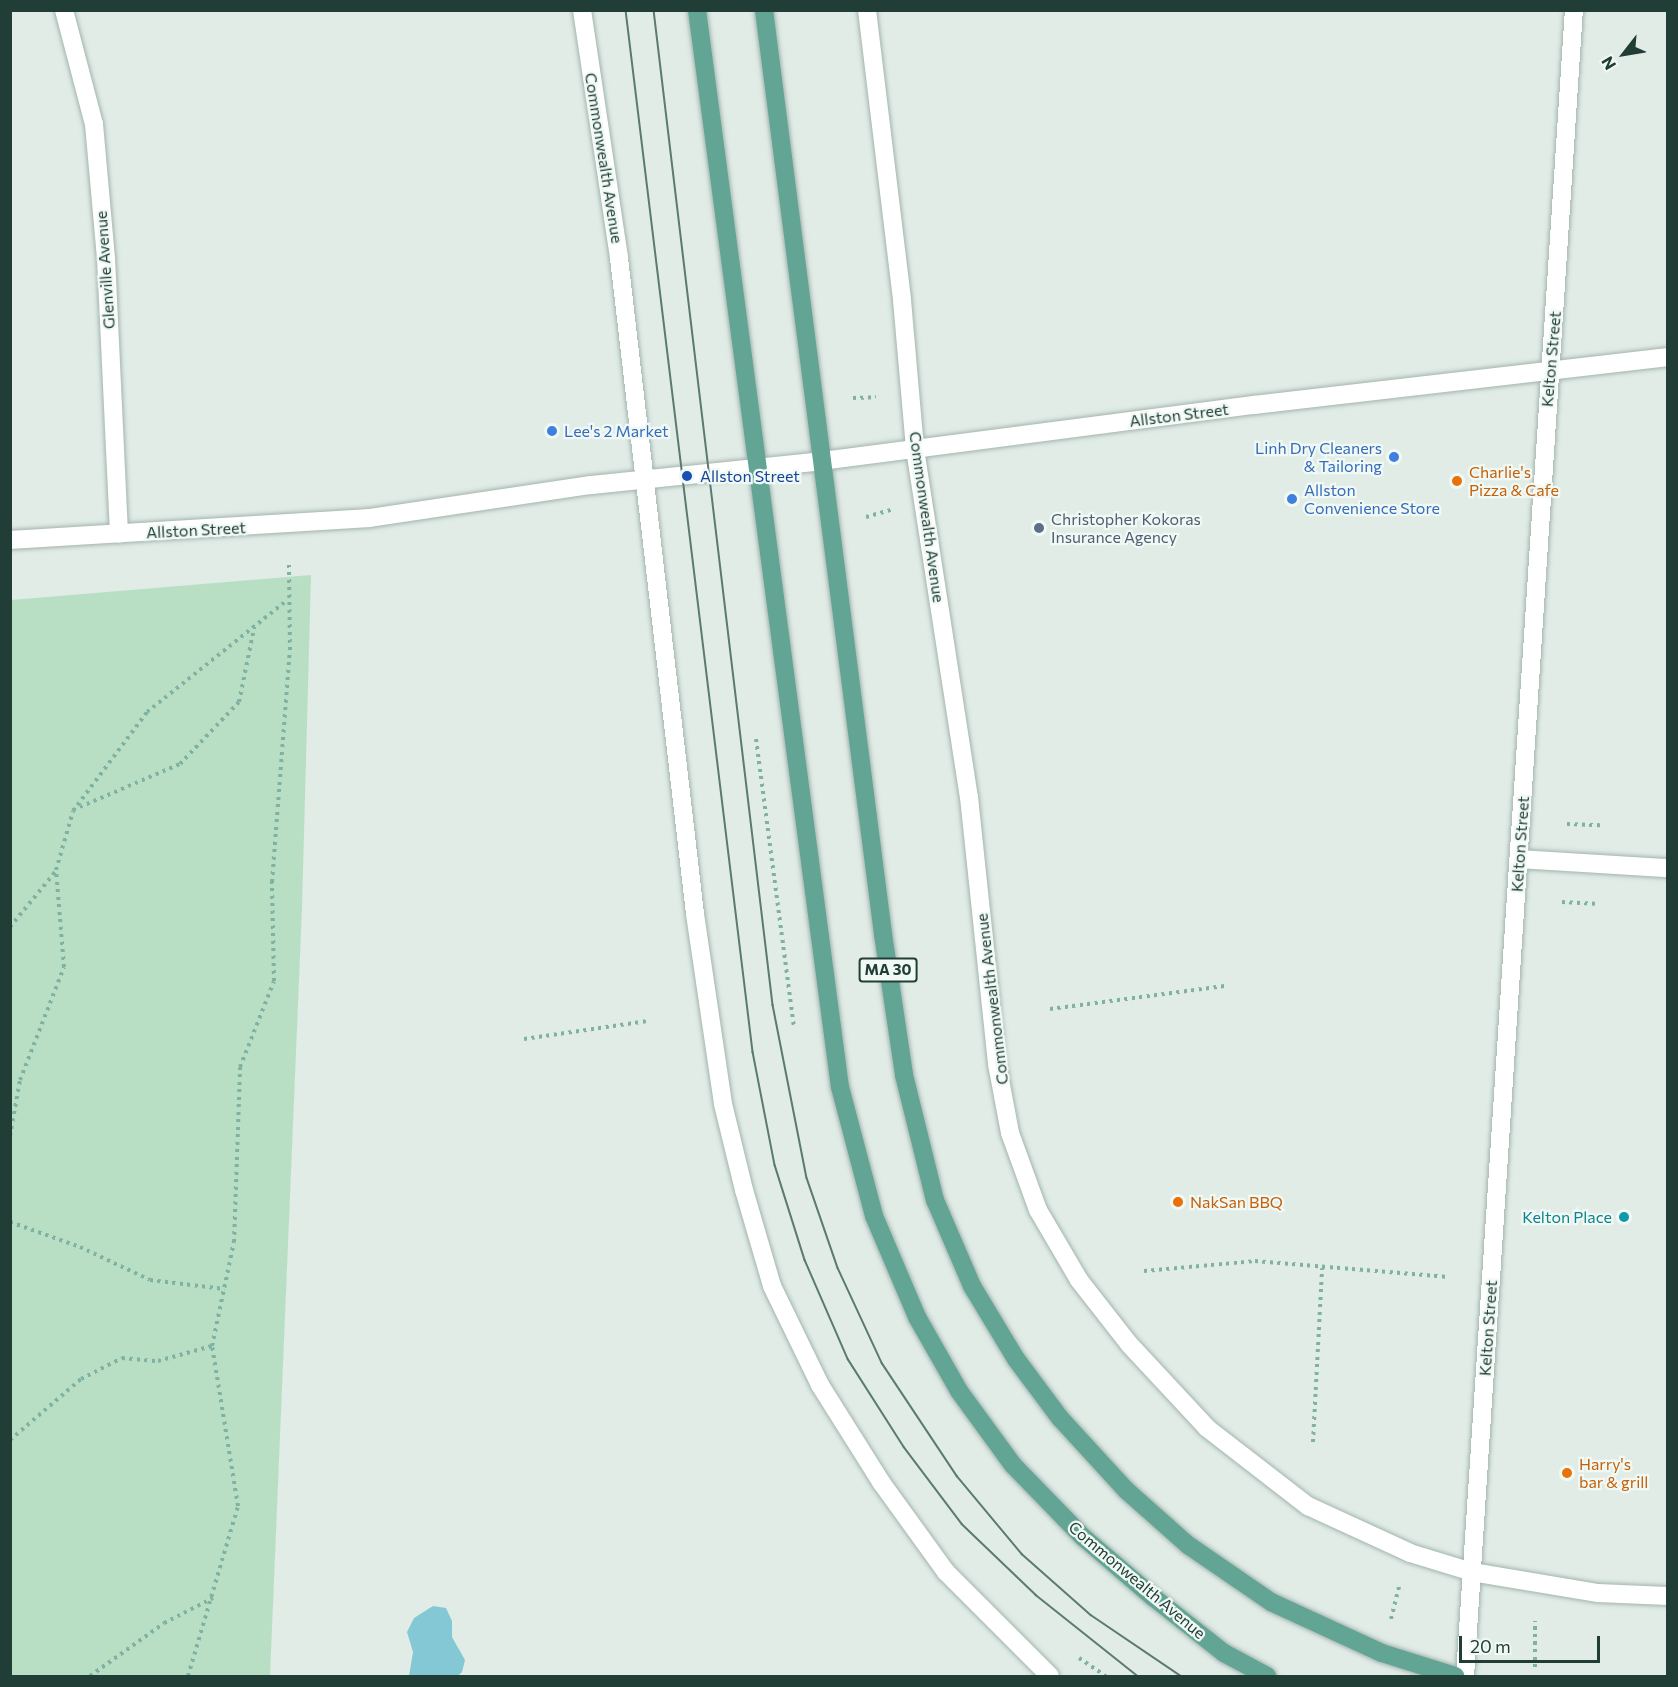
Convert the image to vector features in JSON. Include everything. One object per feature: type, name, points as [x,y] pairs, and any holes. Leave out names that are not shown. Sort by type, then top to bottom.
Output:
[{"type":"main road","name":"Commonwealth Avenue","points":[[697,10],[840,1087],[874,1216],[908,1297],[959,1391],[1013,1465],[1083,1537],[1153,1597],[1224,1653],[1267,1677]]},
{"type":"main road","name":"MA 30","points":[[764,10],[904,1075],[935,1200],[972,1286],[1016,1359],[1060,1418],[1125,1490],[1188,1545],[1271,1602],[1382,1653],[1455,1677]]},
{"type":"street","name":"Glenville Avenue","points":[[64,10],[94,124],[105,258],[119,534]]},
{"type":"street","name":"Commonwealth Avenue","points":[[582,10],[619,258],[695,914],[723,1104],[772,1286],[820,1385],[881,1482],[946,1572],[1050,1677]]},
{"type":"street","name":"Commonwealth Avenue","points":[[867,10],[902,300],[915,449],[969,796],[997,1064],[1010,1133],[1038,1210],[1079,1280],[1121,1335],[1207,1428],[1308,1506],[1410,1553],[1472,1572],[1598,1593],[1668,1596]]},
{"type":"street","name":"Kelton Street","points":[[1465,1677],[1574,10]]},
{"type":"street","name":"Allston Street","points":[[10,540],[327,522],[644,479],[822,461],[1254,405],[1551,373],[1668,357]]},
{"type":"street","points":[[1520,859],[1668,868]]},
{"type":"path","points":[[853,398],[880,397]]},
{"type":"path","points":[[866,517],[900,508]]},
{"type":"path","points":[[188,1677],[213,1598],[238,1506],[212,1346],[234,1242],[240,1067],[274,981],[272,882],[290,650],[286,600],[289,566]]},
{"type":"path","points":[[10,1136],[20,1080],[64,967],[56,870],[72,811],[147,712],[286,600]]},
{"type":"path","points":[[72,811],[180,764],[239,702],[254,627]]},
{"type":"path","points":[[1567,824],[1600,825]]},
{"type":"path","points":[[10,927],[56,870]]},
{"type":"path","points":[[1562,902],[1595,904]]},
{"type":"path","points":[[1050,1009],[1224,986]]},
{"type":"path","points":[[524,1039],[648,1021]]},
{"type":"path","points":[[10,1222],[80,1247],[150,1280],[224,1289]]},
{"type":"path","points":[[1144,1271],[1255,1261],[1448,1277]]},
{"type":"path","points":[[1313,1442],[1323,1268]]},
{"type":"path","points":[[10,1440],[81,1379],[122,1358],[158,1361],[212,1346]]},
{"type":"path","points":[[1391,1618],[1401,1580]]},
{"type":"path","points":[[90,1677],[164,1623],[213,1598]]},
{"type":"path","points":[[1535,1621],[1535,1667]]},
{"type":"green space","points":[[311,575],[302,908],[270,1676],[11,1676],[11,600]]},
{"type":"water","points":[[433,1606],[446,1608],[452,1621],[452,1637],[465,1660],[462,1672],[458,1676],[409,1676],[413,1652],[407,1632],[414,1618]]},
{"type":"tram line","points":[[626,10],[753,1052],[775,1165],[805,1260],[848,1359],[904,1447],[962,1524],[1036,1595],[1138,1676]]},
{"type":"tram line","points":[[654,10],[773,1005],[807,1178],[838,1268],[882,1363],[957,1476],[1022,1554],[1091,1615],[1181,1676]]},
{"type":"place","name":"Lee's 2 Market","points":[[552,431]]},
{"type":"place","name":"Linh Dry Cleaners & Tailoring","points":[[1394,457]]},
{"type":"place","name":"Allston Street","points":[[687,476]]},
{"type":"place","name":"Charlie's Pizza & Cafe","points":[[1457,481]]},
{"type":"place","name":"Allston Convenience Store","points":[[1292,499]]},
{"type":"place","name":"Christopher Kokoras Insurance Agency","points":[[1039,528]]},
{"type":"place","name":"NakSan BBQ","points":[[1178,1202]]},
{"type":"place","name":"Kelton Place","points":[[1624,1217]]},
{"type":"place","name":"Harry's bar & grill","points":[[1567,1473]]}]
